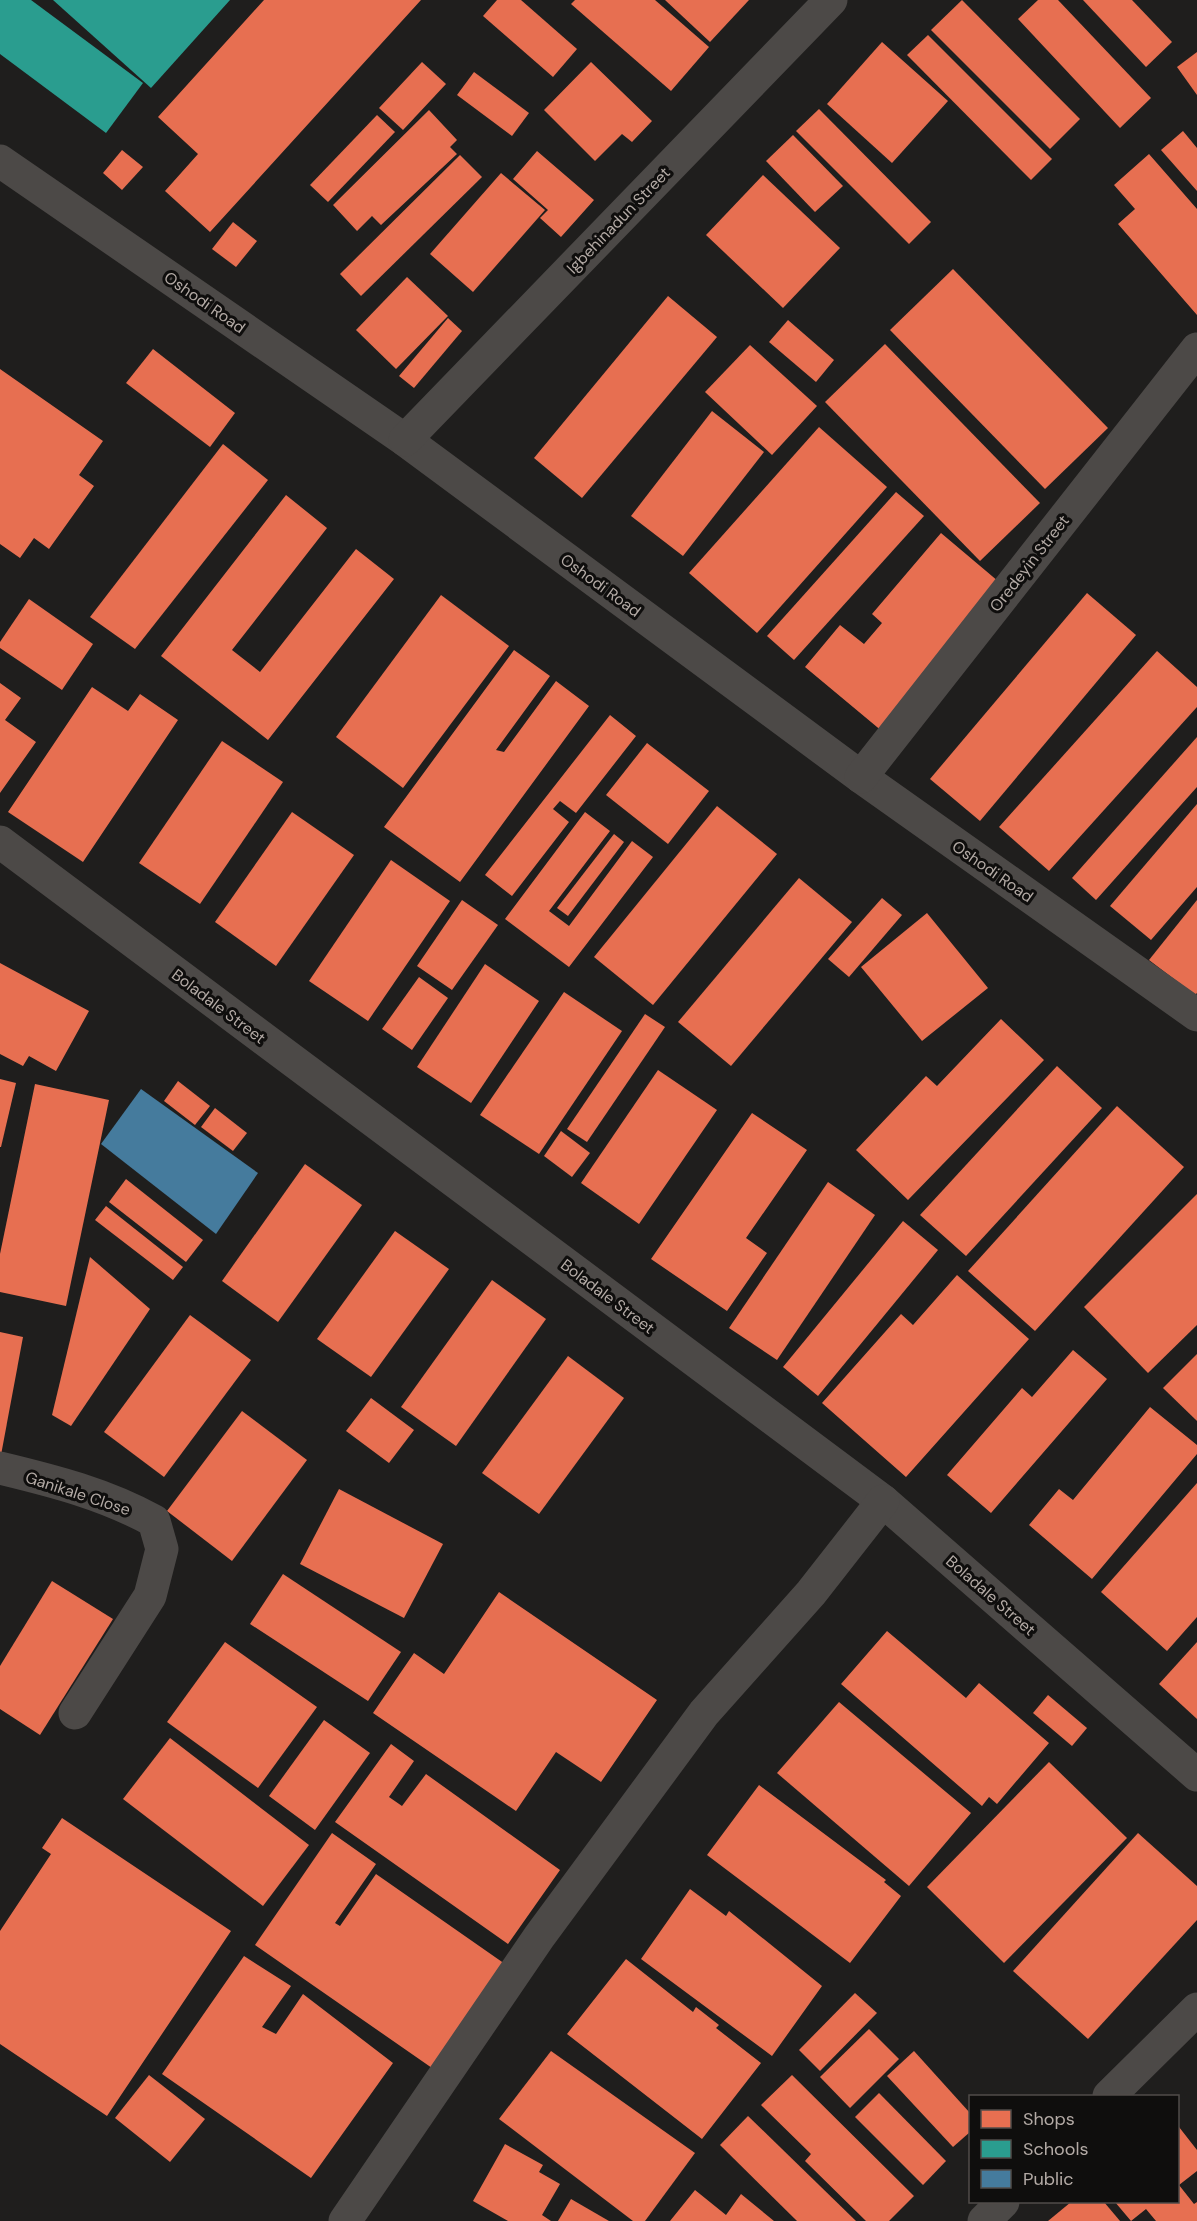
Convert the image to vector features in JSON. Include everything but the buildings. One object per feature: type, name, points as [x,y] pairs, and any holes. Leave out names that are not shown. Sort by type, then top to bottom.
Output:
[{"type":"street","name":"Igbehinadun Street","points":[[405,440],[831,0]]},
{"type":"street","name":"Oshodi Road","points":[[0,161],[405,440],[861,777],[1197,1015]]},
{"type":"street","name":"Oredeyin Street","points":[[861,777],[1197,349]]},
{"type":"street","name":"Boladale Street","points":[[0,842],[883,1501],[1197,1774]]},
{"type":"street","name":"Ganikale Close","points":[[0,1468],[61,1483],[121,1503],[154,1521],[157,1530],[162,1549],[150,1596],[75,1713]]},
{"type":"street","points":[[345,2221],[540,1937],[704,1713],[811,1593],[883,1501]]},
{"type":"street","points":[[1111,2095],[1197,2009]]},
{"type":"street","points":[[984,2221],[1002,2203]]},
{"type":"shaded area","points":[[0,0],[1197,0],[1197,2221],[0,2221]]}]
